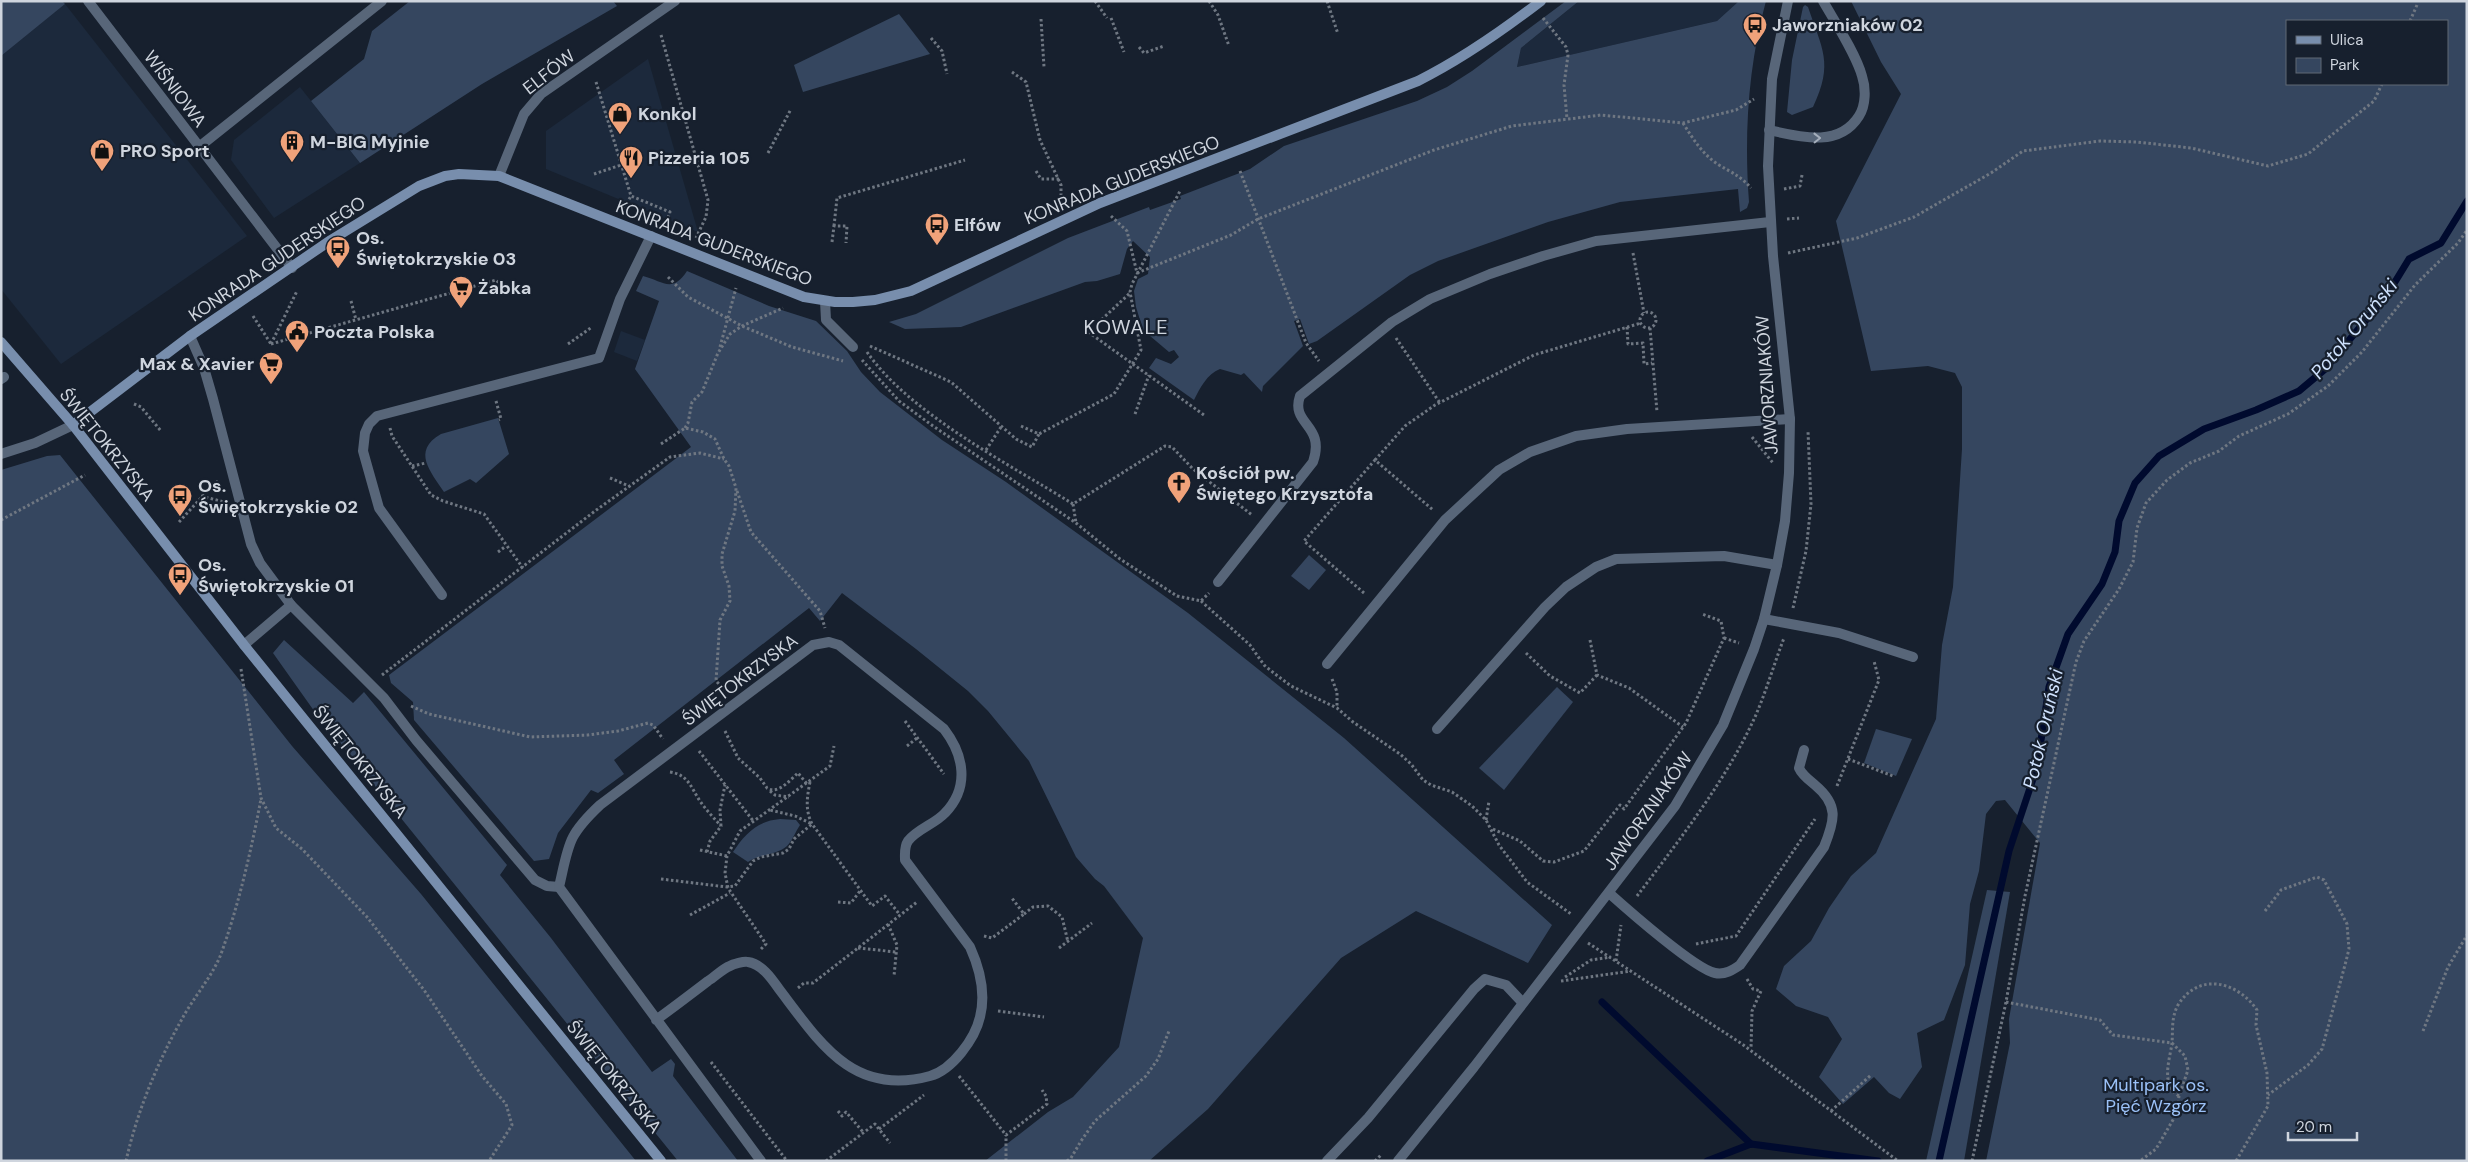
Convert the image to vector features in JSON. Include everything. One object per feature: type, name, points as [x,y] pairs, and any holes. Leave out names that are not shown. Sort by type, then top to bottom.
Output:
[{"type":"street","name":"WIŚNIOWA","points":[[88,1],[292,268]]},
{"type":"street","points":[[199,147],[382,1]]},
{"type":"street","name":"ELFÓW","points":[[499,176],[524,114],[541,94],[675,1]]},
{"type":"street","name":"KONRADA GUDERSKIEGO","points":[[73,425],[190,336],[292,268],[330,240],[419,186],[445,176],[459,174],[499,176],[652,236],[738,273],[804,297],[825,302],[876,300],[911,291],[1100,203],[1418,81],[1444,68],[1469,52],[1541,1]]},
{"type":"street","name":"JAWORZNIAKÓW","points":[[1398,1161],[1474,1067],[1522,1002],[1577,935],[1675,806],[1701,766],[1741,684],[1764,619],[1777,565],[1786,512],[1790,419],[1772,256],[1768,166],[1772,79],[1788,1]]},
{"type":"street","points":[[1769,130],[1812,139],[1835,137],[1853,126],[1862,111],[1864,91],[1862,75],[1823,1]]},
{"type":"street","points":[[1218,582],[1313,462],[1318,446],[1316,439],[1301,417],[1298,403],[1305,391],[1392,322],[1430,299],[1543,256],[1596,241],[1770,222]]},
{"type":"street","points":[[442,595],[379,508],[363,451],[365,433],[369,424],[378,416],[599,358],[620,299],[652,236]]},
{"type":"street","points":[[825,302],[826,320],[853,347]]},
{"type":"street","points":[[190,336],[204,368],[251,544],[260,563],[291,604],[384,698],[416,740],[535,880],[547,886],[559,887],[761,1161]]},
{"type":"street","name":"ŚWIĘTOKRZYSKA","points":[[1,342],[73,425],[244,645],[661,1161]]},
{"type":"street","points":[[1327,664],[1445,520],[1499,470],[1530,452],[1570,438],[1627,429],[1790,419]]},
{"type":"street","points":[[1,454],[35,443],[73,425]]},
{"type":"street","points":[[1437,729],[1545,607],[1566,587],[1596,566],[1616,559],[1724,556],[1777,565]]},
{"type":"street","points":[[244,645],[291,604]]},
{"type":"street","points":[[1764,619],[1839,633],[1913,657]]},
{"type":"street","points":[[656,1020],[730,965],[748,962],[766,972],[825,1049],[857,1072],[896,1082],[926,1077],[935,1074],[949,1065],[972,1035],[980,1019],[983,1000],[981,980],[970,947],[906,860],[905,849],[908,841],[946,813],[957,796],[962,783],[962,771],[955,742],[944,729],[853,654],[839,645],[829,642]]},
{"type":"street","name":"ŚWIĘTOKRZYSKA","points":[[559,887],[569,842],[579,825],[600,806],[813,645],[829,642]]},
{"type":"street","points":[[1609,893],[1673,946],[1706,969],[1714,973],[1731,971],[1740,965],[1824,847],[1834,818],[1828,798],[1800,772],[1798,764],[1804,750]]},
{"type":"street","points":[[1327,1161],[1368,1118],[1474,989],[1485,979],[1506,986],[1522,1002]]},
{"type":"path","points":[[1095,1],[1109,18],[1124,52]]},
{"type":"path","points":[[1208,1],[1218,15],[1229,46]]},
{"type":"path","points":[[1327,1],[1338,34]]},
{"type":"path","points":[[2410,20],[2417,5]]},
{"type":"path","points":[[1541,15],[1566,47],[1568,55],[1564,84],[1567,119]]},
{"type":"path","points":[[1041,19],[1044,67]]},
{"type":"path","points":[[662,35],[708,200],[706,217],[696,238]]},
{"type":"path","points":[[931,38],[942,51],[947,74]]},
{"type":"path","points":[[1139,47],[1144,53],[1164,46]]},
{"type":"path","points":[[1012,72],[1026,82],[1040,140],[1059,179],[1061,196]]},
{"type":"path","points":[[596,82],[631,196],[624,209]]},
{"type":"path","points":[[1772,256],[1857,238],[1914,217],[1991,173],[2023,151],[2100,141],[2137,142],[2191,148],[2268,166],[2308,154],[2374,101],[2382,85]]},
{"type":"path","points":[[1137,273],[1231,235],[1258,219],[1434,150],[1512,126],[1601,115],[1683,123],[1736,110],[1754,99]]},
{"type":"path","points":[[768,153],[791,109]]},
{"type":"path","points":[[1683,123],[1697,146],[1718,164],[1740,175],[1751,188]]},
{"type":"path","points":[[832,242],[837,198],[965,160]]},
{"type":"path","points":[[594,174],[621,165]]},
{"type":"path","points":[[1036,170],[1040,179],[1059,179]]},
{"type":"path","points":[[1240,171],[1306,343],[1328,372]]},
{"type":"path","points":[[1784,189],[1800,186],[1802,175]]},
{"type":"path","points":[[1783,180],[1784,196]]},
{"type":"path","points":[[1098,323],[1130,292],[1137,273],[1180,191]]},
{"type":"path","points":[[631,196],[670,212],[665,226]]},
{"type":"path","points":[[1786,212],[1787,220],[1800,218]]},
{"type":"path","points":[[1111,216],[1127,231],[1137,273]]},
{"type":"path","points":[[834,226],[847,226],[846,243]]},
{"type":"path","points":[[1972,1161],[2006,1002],[2025,896],[2076,662],[2084,640],[2119,589],[2133,562],[2137,528],[2146,503],[2167,480],[2190,464],[2219,451],[2239,436],[2288,414],[2328,386],[2362,352],[2415,285],[2458,243],[2467,230]]},
{"type":"path","points":[[1630,236],[1644,313],[1641,317],[1641,323],[1644,327],[1650,328]]},
{"type":"path","points":[[1789,244],[1791,262]]},
{"type":"path","points":[[668,277],[688,297],[742,326],[792,347],[849,362]]},
{"type":"path","points":[[271,344],[496,280],[501,285]]},
{"type":"path","points":[[661,444],[685,428],[688,423],[692,402],[702,392],[718,353],[736,288]]},
{"type":"path","points":[[271,344],[297,291]]},
{"type":"path","points":[[868,345],[951,382],[1016,439],[1032,448],[1039,434],[1114,394],[1141,350],[1130,292]]},
{"type":"path","points":[[350,300],[356,320]]},
{"type":"path","points":[[718,353],[730,334],[742,326],[783,308]]},
{"type":"path","points":[[1644,313],[1650,313],[1655,316],[1654,325],[1650,328],[1652,377],[1656,407]]},
{"type":"path","points":[[253,316],[271,344]]},
{"type":"path","points":[[568,344],[601,321],[611,323]]},
{"type":"path","points":[[1356,585],[1304,541],[1405,426],[1440,403],[1534,355],[1641,323]]},
{"type":"path","points":[[1627,327],[1628,344],[1643,343],[1644,364],[1652,363]]},
{"type":"path","points":[[1084,329],[1204,415]]},
{"type":"path","points":[[1399,342],[1440,403]]},
{"type":"path","points":[[853,347],[864,363],[899,401],[1076,523],[1120,559],[1177,596],[1201,601],[1250,645],[1264,665],[1274,674],[1291,686],[1337,708],[1353,722],[1400,754],[1411,764],[1423,780],[1431,785],[1452,792],[1486,820],[1510,861],[1527,882],[1539,892],[1570,911],[1571,916],[1577,908]]},
{"type":"path","points":[[864,348],[874,362],[927,410],[986,450],[1073,504],[1076,523]]},
{"type":"path","points":[[856,363],[874,362]]},
{"type":"path","points":[[1135,414],[1149,376]]},
{"type":"path","points":[[134,404],[141,407],[161,431]]},
{"type":"path","points":[[386,414],[392,436],[431,495],[443,501],[484,514],[522,568]]},
{"type":"path","points":[[1749,422],[1750,435],[1773,464],[1773,472]]},
{"type":"path","points":[[986,450],[1001,426]]},
{"type":"path","points":[[1021,426],[1039,434]]},
{"type":"path","points":[[1808,427],[1810,473]]},
{"type":"path","points":[[685,428],[703,432],[715,439],[729,466],[751,532],[820,611],[829,642]]},
{"type":"path","points":[[1073,504],[1160,449],[1172,447],[1193,469],[1264,524]]},
{"type":"path","points":[[369,684],[629,486],[670,457],[700,453],[724,459]]},
{"type":"path","points":[[1375,460],[1403,481],[1445,520]]},
{"type":"path","points":[[412,466],[426,462]]},
{"type":"path","points":[[178,522],[193,508],[201,496],[232,469]]},
{"type":"path","points":[[1,520],[85,475]]},
{"type":"path","points":[[610,478],[629,486]]},
{"type":"path","points":[[736,488],[735,511],[722,554],[722,566],[729,586],[730,601],[720,620],[716,681],[736,704]]},
{"type":"path","points":[[498,552],[506,546]]},
{"type":"path","points":[[1201,601],[1218,582]]},
{"type":"path","points":[[1492,829],[1520,842],[1540,860],[1548,863],[1584,851],[1620,805],[1624,809],[1683,727],[1724,638],[1721,620],[1702,614]]},
{"type":"path","points":[[1738,652],[1744,635]]},
{"type":"path","points":[[1590,640],[1597,675]]},
{"type":"path","points":[[1514,642],[1550,676],[1580,693],[1597,675]]},
{"type":"path","points":[[244,645],[240,652],[240,663],[261,798],[276,828],[302,849],[367,917],[424,990],[482,1076],[506,1104],[512,1125],[489,1161]]},
{"type":"path","points":[[1692,944],[1736,936],[1828,798],[1836,790],[1879,680],[1873,659],[1876,646]]},
{"type":"path","points":[[1327,664],[1336,692],[1337,708]]},
{"type":"path","points":[[1597,675],[1629,688],[1683,727]]},
{"type":"path","points":[[384,698],[402,702],[429,714],[530,737],[588,735],[618,731],[648,723],[653,725],[673,752]]},
{"type":"path","points":[[900,715],[946,776]]},
{"type":"path","points":[[726,725],[725,731],[738,758],[775,795],[789,797]]},
{"type":"path","points":[[907,746],[917,738]]},
{"type":"path","points":[[690,739],[754,822]]},
{"type":"path","points":[[762,938],[727,887],[725,873],[727,856],[740,831],[830,766],[834,746]]},
{"type":"path","points":[[1848,759],[1893,776]]},
{"type":"path","points":[[658,763],[666,772],[683,776],[690,782],[698,799],[721,826]]},
{"type":"path","points":[[770,790],[784,786],[798,773],[809,783]]},
{"type":"path","points":[[786,998],[804,983],[813,983],[900,915],[885,896],[872,906],[812,824],[807,815],[809,783]]},
{"type":"path","points":[[707,852],[710,841],[721,826],[720,810],[725,784]]},
{"type":"path","points":[[126,1161],[132,1134],[162,1057],[182,1018],[220,956],[252,847],[261,798]]},
{"type":"path","points":[[1486,820],[1489,801]]},
{"type":"path","points":[[770,810],[795,816],[812,824]]},
{"type":"path","points":[[662,879],[727,887],[735,886],[753,861],[761,856],[783,853],[789,849],[794,838],[812,824]]},
{"type":"path","points":[[700,850],[727,856]]},
{"type":"path","points":[[2265,911],[2281,890],[2317,877],[2324,880],[2348,924],[2349,949],[2322,1049],[2308,1065],[2268,1096]]},
{"type":"path","points":[[838,902],[851,903],[860,890]]},
{"type":"path","points":[[690,915],[730,893]]},
{"type":"path","points":[[1010,897],[1024,914]]},
{"type":"path","points":[[970,947],[982,936],[992,938],[1033,907],[1048,906],[1062,917],[1068,942]]},
{"type":"path","points":[[1616,961],[1621,919]]},
{"type":"path","points":[[1059,948],[1092,923]]},
{"type":"path","points":[[888,924],[897,945],[894,976]]},
{"type":"path","points":[[1577,935],[1751,1050],[1898,1161]]},
{"type":"path","points":[[2423,1031],[2448,966],[2467,935]]},
{"type":"path","points":[[858,948],[896,952]]},
{"type":"path","points":[[1610,957],[1591,960],[1571,974],[1556,981],[1631,971]]},
{"type":"path","points":[[2179,1096],[2175,1093],[2166,1071],[2172,1043],[2174,1015],[2184,998],[2200,987],[2209,984],[2229,986],[2238,990],[2246,995],[2257,1010],[2256,1025],[2267,1073],[2268,1106],[2236,1161]]},
{"type":"path","points":[[1751,1050],[1752,1011],[1761,991],[1753,989]]},
{"type":"path","points":[[2006,1002],[2100,1020],[2113,1035],[2172,1043],[2186,1056],[2188,1070],[2179,1096],[2177,1114],[2156,1149],[2140,1161]]},
{"type":"path","points":[[992,1011],[1044,1017]]},
{"type":"path","points":[[1067,1161],[1071,1158],[1095,1121],[1146,1076],[1158,1059],[1169,1031]]},
{"type":"path","points":[[706,1055],[787,1161]]},
{"type":"path","points":[[956,1071],[1006,1135],[1006,1161]]},
{"type":"path","points":[[1831,1111],[1871,1076]]},
{"type":"path","points":[[1006,1135],[1047,1104],[1046,1096],[1042,1090]]},
{"type":"path","points":[[879,1129],[925,1094]]},
{"type":"path","points":[[838,1110],[842,1116],[846,1112],[863,1132]]},
{"type":"path","points":[[826,1161],[875,1124],[890,1143]]},
{"type":"path","points":[[1375,1161],[1386,1150]]},
{"type":"shaded area","points":[[1579,1],[1739,1],[1717,21],[1517,67],[1521,48]]},
{"type":"shaded area","points":[[65,4],[247,236],[61,364],[1,289],[1,56]]},
{"type":"shaded area","points":[[648,59],[698,232],[546,169],[546,131]]},
{"type":"shaded area","points":[[300,87],[360,163],[274,218],[231,160],[234,140]]},
{"type":"shaded area","points":[[621,331],[645,340],[637,361],[614,352]]},
{"type":"green space","points":[[1,1],[62,1],[65,4],[1,56]]},
{"type":"green space","points":[[410,1],[613,1],[617,6],[482,84],[360,163],[311,101],[364,59],[372,31]]},
{"type":"green space","points":[[1566,1],[1579,1],[1521,48],[1517,67],[1717,21],[1739,1],[1766,1],[1751,76],[1747,127],[1749,202],[1747,208],[1740,212],[1738,189],[1620,202],[1548,222],[1438,261],[1410,275],[1317,341],[1309,344],[1300,319],[1294,321],[1303,346],[1263,386],[1262,392],[1244,373],[1241,375],[1220,369],[1215,371],[1201,386],[1194,400],[1149,368],[1156,358],[1171,364],[1179,357],[1174,350],[1169,352],[1143,330],[1136,307],[1134,291],[1138,279],[1148,274],[1150,257],[1133,241],[1127,249],[1120,274],[1097,281],[1085,282],[961,327],[905,329],[889,322],[916,314],[1068,238],[1149,207],[1150,210],[1181,199],[1180,196],[1250,169],[1284,146],[1417,101],[1447,87],[1472,71]]},
{"type":"green space","name":"Multipark os. Pięć Wzgórz","points":[[1851,1],[2467,1],[2467,1161],[1986,1161],[2010,1043],[2009,1019],[2040,843],[2005,800],[1996,801],[1986,814],[1979,871],[1970,904],[1965,965],[1944,1020],[1917,1033],[1922,1067],[1900,1099],[1889,1093],[1874,1077],[1843,1104],[1819,1077],[1842,1039],[1828,1017],[1796,1006],[1776,989],[1784,966],[1811,941],[1829,908],[1851,876],[1876,853],[1936,719],[1942,645],[1953,587],[1962,449],[1962,387],[1955,373],[1928,366],[1871,371],[1836,221],[1901,94],[1881,62]]},
{"type":"green space","points":[[1805,5],[1808,7],[1824,56],[1823,79],[1813,107],[1792,115],[1787,112],[1792,60]]},
{"type":"green space","points":[[899,14],[930,54],[803,92],[794,65]]},
{"type":"green space","points":[[687,271],[769,306],[816,321],[847,351],[861,372],[880,392],[942,440],[1006,482],[1188,613],[1344,738],[1552,925],[1528,963],[1416,911],[1341,958],[1208,1109],[1149,1161],[985,1161],[1048,1112],[1073,1097],[1119,1047],[1143,938],[1104,886],[1095,879],[1076,857],[1029,761],[988,711],[968,691],[842,593],[820,621],[809,608],[614,760],[624,774],[598,793],[591,790],[558,833],[549,859],[534,861],[414,720],[413,702],[391,683],[389,675],[691,447],[635,369],[659,301],[636,291],[643,276],[662,283],[672,284],[682,278]]},
{"type":"green space","points":[[498,418],[509,454],[476,483],[470,479],[444,492],[426,462],[427,447],[441,434]]},
{"type":"green space","points":[[60,455],[292,746],[421,894],[636,1161],[1,1161],[1,470],[47,456]]},
{"type":"green space","points":[[1309,555],[1326,570],[1309,590],[1291,576]]},
{"type":"green space","points":[[284,640],[353,703],[364,692],[507,865],[500,875],[551,938],[652,1072],[671,1059],[675,1064],[673,1076],[738,1161],[678,1161],[312,708],[273,653]]},
{"type":"green space","points":[[1557,687],[1573,702],[1504,790],[1479,768]]},
{"type":"green space","points":[[1876,729],[1912,739],[1896,776],[1864,763]]},
{"type":"green space","points":[[780,819],[796,820],[800,825],[789,844],[783,849],[748,862],[733,852],[752,830],[765,822]]},
{"type":"green space","points":[[1987,890],[2010,892],[1964,1161],[1926,1161]]},
{"type":"waterway","name":"Potok Oruński","points":[[1939,1161],[2009,851],[2037,767],[2049,687],[2068,634],[2102,584],[2115,552],[2119,521],[2135,483],[2159,456],[2204,429],[2256,410],[2299,391],[2324,370],[2387,295],[2409,259],[2441,243],[2467,201]]},
{"type":"waterway","points":[[1602,1002],[1751,1144]]},
{"type":"waterway","points":[[1707,1161],[1751,1144],[1878,1161]]},
{"type":"place","name":"Jaworzniaków 02","points":[[1755,46]]},
{"type":"place","name":"Konkol","points":[[620,135]]},
{"type":"place","name":"M-BIG Myjnie","points":[[292,163]]},
{"type":"place","name":"PRO Sport","points":[[102,172]]},
{"type":"place","name":"Pizzeria 105","points":[[631,179]]},
{"type":"place","name":"Elfów","points":[[937,246]]},
{"type":"place","name":"Os. Świętokrzyskie 03","points":[[338,269]]},
{"type":"place","name":"Żabka","points":[[461,309]]},
{"type":"place","name":"Poczta Polska","points":[[297,353]]},
{"type":"place","name":"Max & Xavier","points":[[271,385]]},
{"type":"place","name":"Kościół pw. Świętego Krzysztofa","points":[[1179,504]]},
{"type":"place","name":"Os. Świętokrzyskie 02","points":[[180,517]]},
{"type":"place","name":"Os. Świętokrzyskie 01","points":[[180,596]]},
{"type":"district","name":"KOWALE","points":[[1126,327]]}]
